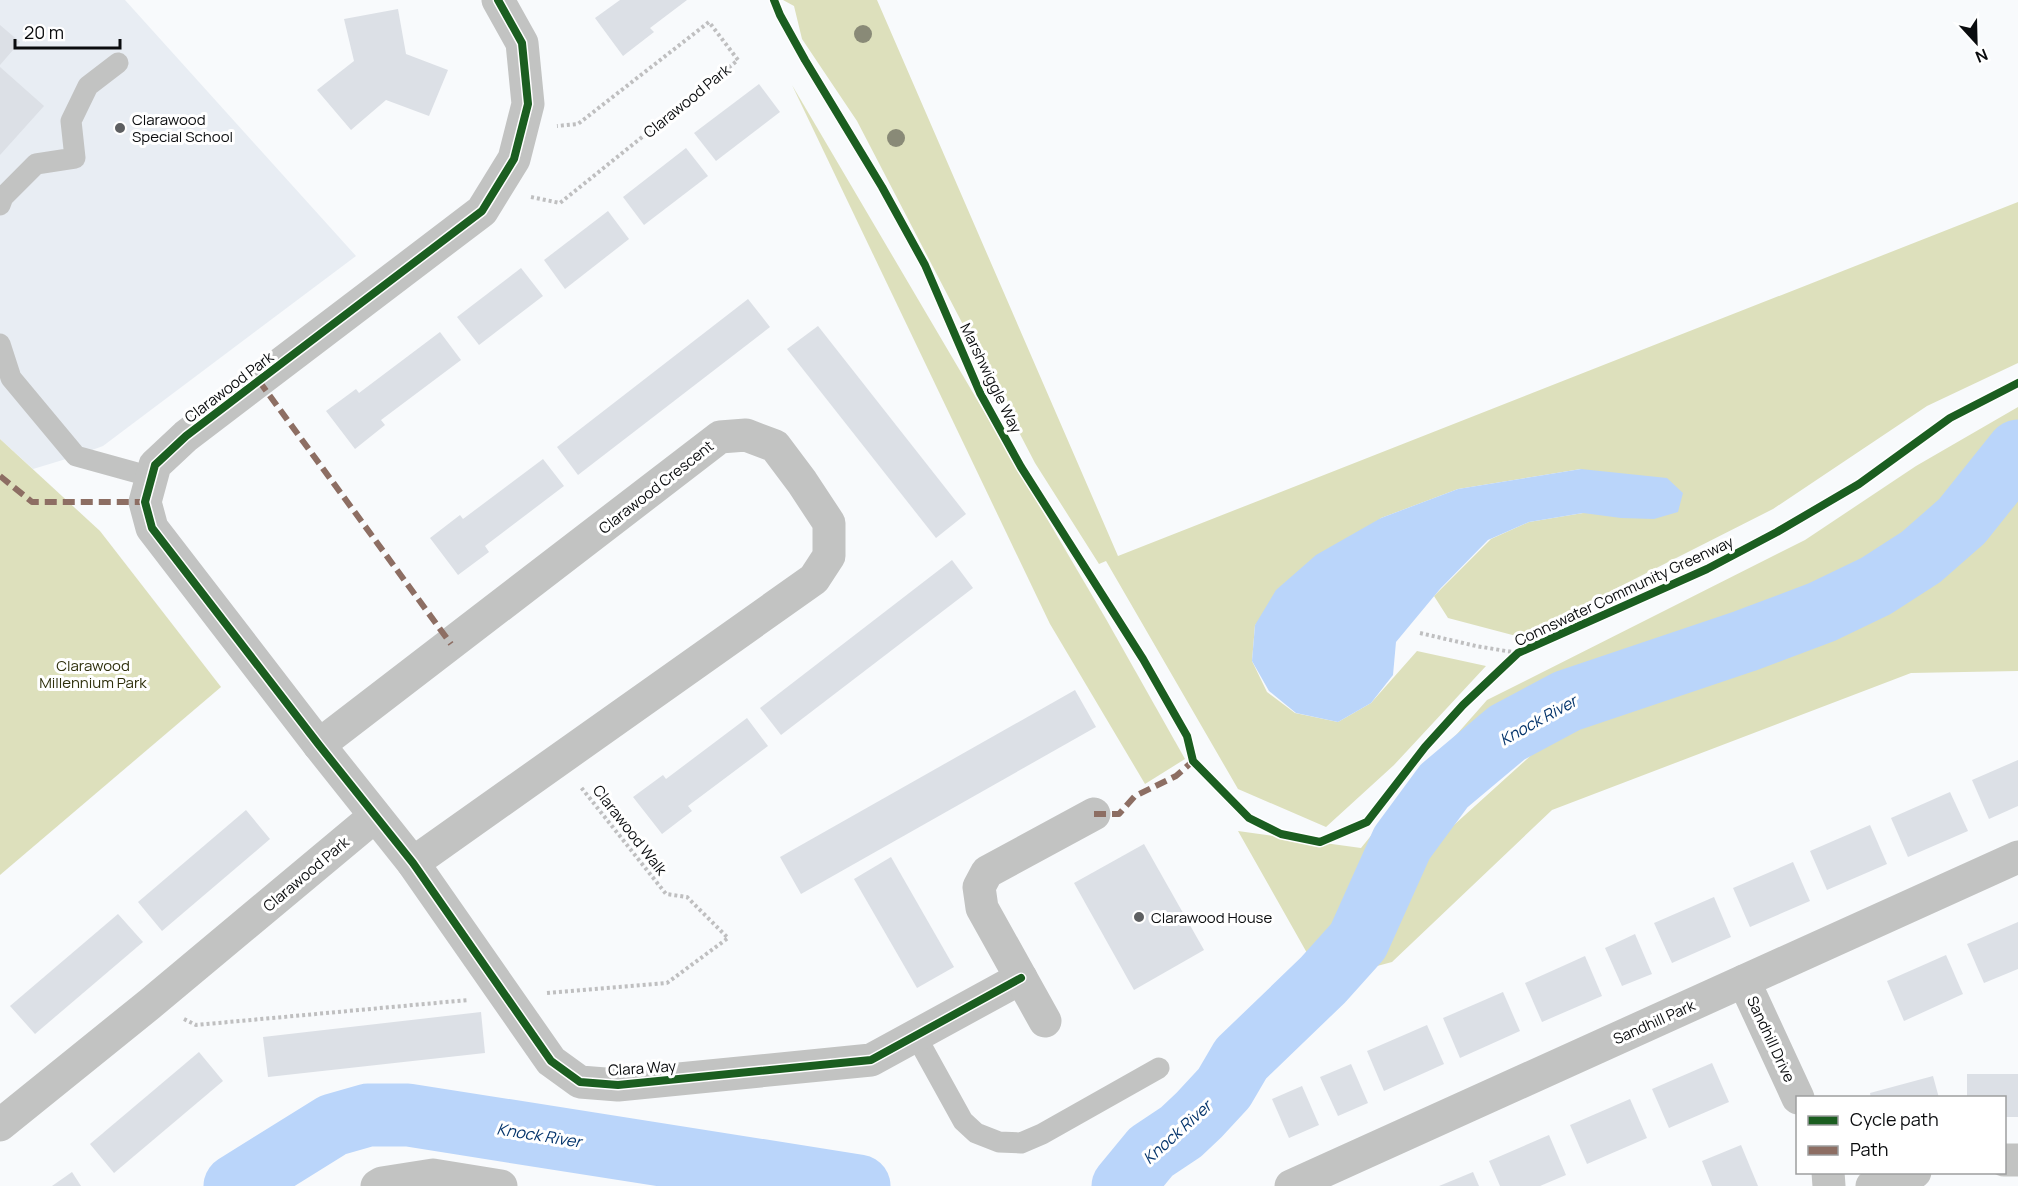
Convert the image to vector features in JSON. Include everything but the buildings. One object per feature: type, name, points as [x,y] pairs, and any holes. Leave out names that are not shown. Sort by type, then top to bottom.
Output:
[{"type":"street","name":"Clarawood Park","points":[[0,1125],[151,1003],[375,816],[152,528],[145,502],[155,465],[186,436],[482,211],[514,159],[528,104],[522,43],[498,0]]},
{"type":"street","name":"Clarawood Crescent","points":[[319,745],[720,437],[746,435],[775,447],[829,523],[829,556],[814,579],[412,863]]},
{"type":"street","points":[[1045,1021],[982,908],[979,887],[987,872],[1094,814]]},
{"type":"street","name":"Clara Way","points":[[375,816],[412,863],[551,1061],[580,1082],[618,1085],[871,1060],[1021,978]]},
{"type":"street","name":"Sandhill Park","points":[[1291,1186],[2018,857]]},
{"type":"street","name":"Sandhill Drive","points":[[1744,981],[1797,1096]]},
{"type":"street","points":[[1872,1186],[1912,1174]]},
{"type":"street","points":[[377,1186],[382,1183],[433,1175],[501,1186]]},
{"type":"lane","points":[[0,205],[3,197],[36,164],[75,158],[72,121],[88,86],[118,63]]},
{"type":"lane","points":[[0,344],[11,378],[76,456],[152,477]]},
{"type":"lane","points":[[916,1036],[963,1121],[976,1133],[999,1142],[1021,1143],[1042,1134],[1159,1068]]},
{"type":"path","points":[[1420,633],[1518,653]]},
{"type":"path","points":[[151,1003],[196,1025],[507,997]]},
{"type":"shaded area","name":"Clarawood Special School","points":[[0,0],[125,0],[356,256],[103,446],[33,469],[0,439]]},
{"type":"green space","points":[[783,0],[877,0],[1118,556],[2018,202],[2018,363],[1927,406],[1773,509],[1520,637],[1448,618],[1434,596],[1491,539],[1529,522],[1583,513],[1581,469],[1458,489],[1381,518],[1255,625],[1252,661],[1267,692],[1295,713],[1338,722],[1371,703],[1417,651],[1486,666],[1394,765],[1326,827],[1238,789],[1106,561],[1099,564],[1035,463],[857,121],[802,39],[794,6]]},
{"type":"green space","points":[[792,85],[1106,619],[1185,759],[1145,784],[1050,624]]},
{"type":"green space","points":[[2018,407],[2018,430],[1989,473],[1888,559],[1764,623],[1618,669],[1480,739],[1390,837],[1320,976],[1238,831],[1361,848],[1412,785],[1487,700],[1805,540],[1916,466]]},
{"type":"green space","name":"Clarawood Millennium Park","points":[[0,439],[100,531],[221,687],[0,875]]},
{"type":"green space","points":[[2018,495],[2018,671],[1911,673],[1552,810],[1392,962],[1340,976],[1413,862],[1548,740],[1928,573]]},
{"type":"water","points":[[1581,469],[1667,478],[1683,493],[1678,512],[1654,519],[1583,513],[1529,522],[1488,540],[1440,589],[1396,642],[1393,675],[1371,703],[1338,722],[1296,713],[1269,691],[1252,661],[1255,625],[1276,590],[1316,555],[1381,518],[1458,489]]},
{"type":"waterway","name":"Knock River","points":[[1123,1186],[1151,1152],[1181,1132],[1199,1115],[1224,1088],[1241,1059],[1323,980],[1358,941],[1402,843],[1444,786],[1507,733],[1567,701],[1745,641],[1822,612],[1876,586],[1921,557],[1962,521],[2018,451]]},
{"type":"waterway","name":"Knock River","points":[[235,1186],[333,1125],[368,1115],[408,1115],[859,1186]]},
{"type":"marked path","points":[[259,381],[451,644]]},
{"type":"marked path","points":[[0,476],[32,502],[145,502]]},
{"type":"marked path","points":[[1094,814],[1119,814],[1135,796],[1176,776],[1193,761]]},
{"type":"cycle path","points":[[498,0],[522,43],[528,104],[514,159],[482,211],[186,436],[155,465],[145,502],[152,528],[413,863],[551,1061],[580,1082],[618,1085],[871,1060],[1021,978]]},
{"type":"cycle path","name":"Marshwiggle Way","points":[[774,0],[805,60],[882,187],[925,265],[980,393],[1021,467],[1143,659],[1187,736],[1193,761],[1249,818],[1281,834],[1320,842],[1367,822],[1425,747],[1463,705],[1518,653],[1707,569],[1777,532],[1859,484],[1950,418],[2018,383]]},
{"type":"place","name":"Clarawood Special School","points":[[120,128]]},
{"type":"place","name":"Clarawood House","points":[[1139,917]]}]
